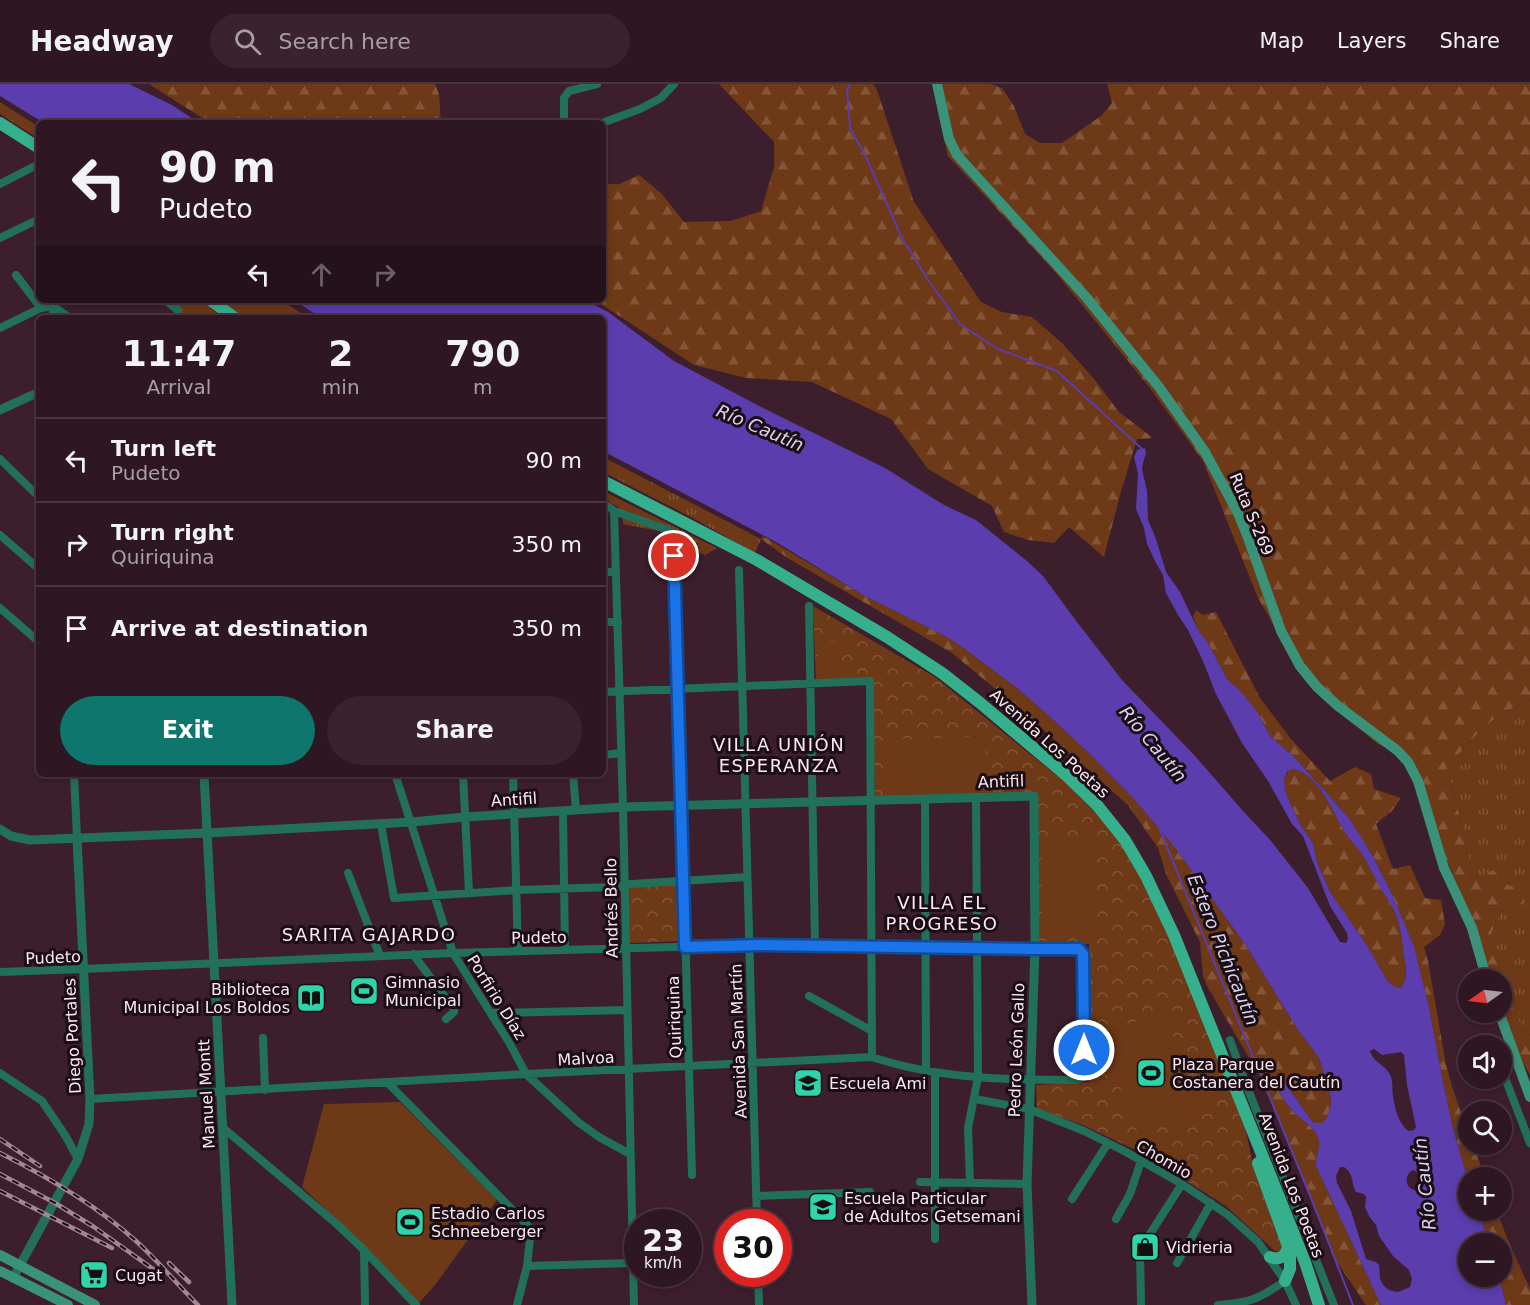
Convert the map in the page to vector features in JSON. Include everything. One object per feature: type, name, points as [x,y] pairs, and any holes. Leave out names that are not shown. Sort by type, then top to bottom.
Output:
[{"type":"main road","name":"Ruta S-269","points":[[937,84],[949,139],[957,155],[1093,304],[1159,387],[1205,452],[1238,513],[1281,631],[1300,666],[1332,702],[1398,751],[1408,762],[1418,781],[1444,868],[1472,928],[1484,969]]},
{"type":"main road","points":[[0,123],[36,146]]},
{"type":"main road","points":[[214,303],[231,315]]},
{"type":"main road","name":"Avenida Los Poetas","points":[[606,483],[757,560],[887,637],[979,702],[1067,776],[1097,805],[1125,840],[1146,876],[1174,935],[1250,1121],[1305,1262],[1319,1305]]},
{"type":"main road","points":[[1503,1023],[1530,1097]]},
{"type":"main road","points":[[1250,1121],[1256,1159],[1290,1252],[1291,1263],[1285,1281]]},
{"type":"main road","points":[[1270,1257],[1276,1259],[1283,1257],[1288,1244]]},
{"type":"main road","points":[[0,1255],[95,1305]]},
{"type":"main road","points":[[0,1272],[68,1305]]},
{"type":"street","points":[[564,120],[564,98],[569,91],[597,84]]},
{"type":"street","points":[[606,122],[640,109],[661,98],[674,84]]},
{"type":"street","points":[[0,184],[35,166]]},
{"type":"street","points":[[0,238],[36,220]]},
{"type":"street","points":[[16,275],[36,301]]},
{"type":"street","points":[[37,303],[41,308]]},
{"type":"street","points":[[0,328],[53,303],[67,315]]},
{"type":"street","points":[[169,303],[178,310],[178,315]]},
{"type":"street","points":[[0,410],[36,393]]},
{"type":"street","points":[[0,459],[36,495]]},
{"type":"street","points":[[606,507],[614,511]]},
{"type":"street","name":"Quiriquina","points":[[614,511],[674,534],[692,1175]]},
{"type":"street","name":"Andrés Bello","points":[[614,511],[631,1209]]},
{"type":"street","points":[[0,535],[36,566]]},
{"type":"street","name":"Avenida San Martín","points":[[739,570],[756,1209]]},
{"type":"street","points":[[606,572],[616,572]]},
{"type":"street","points":[[809,606],[815,946]]},
{"type":"street","points":[[0,608],[36,639]]},
{"type":"street","points":[[606,622],[618,622]]},
{"type":"street","points":[[606,692],[870,681],[872,1057]]},
{"type":"street","points":[[606,755],[621,753]]},
{"type":"street","name":"Diego Portales","points":[[13,1278],[78,1159],[89,1124],[90,1100],[74,777]]},
{"type":"street","name":"Manuel Montt","points":[[204,777],[232,1305]]},
{"type":"street","name":"Porfirio Díaz","points":[[396,777],[453,953],[492,1013],[526,1074],[578,1122],[630,1154]]},
{"type":"street","points":[[463,777],[469,892]]},
{"type":"street","points":[[513,777],[518,951]]},
{"type":"street","points":[[573,777],[576,810]]},
{"type":"street","name":"Antifil","points":[[0,829],[11,836],[23,839],[77,838],[381,824],[623,807],[1034,796]]},
{"type":"street","name":"Pedro León Gallo","points":[[1032,1305],[1027,1184],[1035,949],[1034,796]]},
{"type":"street","points":[[970,1183],[968,1128],[978,1077],[976,797]]},
{"type":"street","points":[[925,799],[926,1070]]},
{"type":"street","points":[[563,811],[565,950]]},
{"type":"street","points":[[381,824],[394,898],[469,892],[615,887],[747,876]]},
{"type":"street","points":[[348,873],[380,956]]},
{"type":"street","name":"Pudeto","points":[[0,972],[413,954],[749,945],[1079,949],[1083,954],[1084,1074],[1081,1078]]},
{"type":"street","points":[[413,954],[454,1009],[454,1012],[446,1019]]},
{"type":"street","points":[[809,996],[872,1030]]},
{"type":"street","points":[[492,1013],[627,1010]]},
{"type":"street","points":[[263,1038],[265,1090]]},
{"type":"street","points":[[1230,1040],[1334,1305]]},
{"type":"street","name":"Malvoa","points":[[90,1100],[526,1074],[872,1057],[935,1072],[978,1077],[1030,1080],[1077,1080],[1081,1078]]},
{"type":"street","points":[[935,1072],[935,1239]]},
{"type":"street","points":[[0,1073],[42,1101],[78,1159]]},
{"type":"street","points":[[388,1083],[531,1229],[527,1266],[517,1305]]},
{"type":"street","points":[[1509,1089],[1530,1143]]},
{"type":"street","name":"Chomio","points":[[975,1099],[1029,1109],[1084,1131],[1182,1184],[1228,1215],[1258,1242],[1285,1281],[1296,1305]]},
{"type":"street","points":[[222,1127],[364,1250],[416,1305]]},
{"type":"street","points":[[1072,1199],[1108,1143]]},
{"type":"street","points":[[1116,1219],[1130,1194],[1141,1161]]},
{"type":"street","points":[[920,1182],[1027,1184]]},
{"type":"street","points":[[1141,1305],[1140,1252],[1182,1184]]},
{"type":"street","points":[[756,1197],[870,1192]]},
{"type":"street","points":[[1177,1263],[1211,1203]]},
{"type":"street","points":[[364,1250],[365,1305]]},
{"type":"street","points":[[527,1266],[624,1263]]},
{"type":"street","points":[[1218,1305],[1248,1302],[1266,1294],[1285,1281]]},
{"type":"street","name":"Andrés Bello","points":[[633,1287],[634,1305]]},
{"type":"street","points":[[758,1287],[759,1305]]},
{"type":"green space","points":[[149,84],[435,84],[439,94],[441,120],[205,120]]},
{"type":"green space","points":[[719,84],[873,84],[877,90],[914,202],[981,302],[1002,312],[1032,317],[1063,344],[1095,380],[1119,412],[1153,438],[1137,439],[1104,557],[1069,527],[1054,543],[1028,540],[1004,532],[992,506],[928,469],[891,419],[812,382],[746,378],[694,365],[600,303],[606,303],[606,184],[619,184],[639,175],[662,194],[684,222],[731,221],[761,211],[774,167],[774,142]]},
{"type":"green space","points":[[933,84],[991,84],[1002,88],[1014,106],[1025,134],[1040,143],[1062,143],[1101,116],[1112,103],[1107,84],[1530,84],[1530,700],[1500,714],[1479,732],[1447,767],[1472,875],[1480,876],[1493,870],[1508,885],[1517,888],[1524,900],[1518,910],[1500,912],[1490,937],[1500,969],[1488,969],[1476,927],[1403,756],[1378,744],[1342,715],[1287,648],[1258,598],[1203,461],[1150,388],[1056,273],[948,156]]},
{"type":"green space","points":[[0,102],[36,125],[36,137],[0,114]]},
{"type":"green space","points":[[173,303],[203,303],[220,315],[180,315]]},
{"type":"green space","points":[[220,303],[285,303],[304,315],[238,315]]},
{"type":"green space","points":[[606,459],[761,539],[755,553],[606,474]]},
{"type":"green space","points":[[606,492],[717,548],[705,555],[684,547],[669,533],[623,524],[620,509],[608,503],[609,500],[606,498]]},
{"type":"green space","points":[[763,536],[863,595],[945,636],[1017,688],[1092,756],[1134,799],[1176,849],[1245,944],[1298,1030],[1317,1055],[1324,1070],[1331,1103],[1327,1118],[1322,1123],[1315,1123],[1311,1120],[1282,1079],[1277,1084],[1289,1107],[1312,1128],[1318,1137],[1319,1151],[1316,1166],[1381,1305],[1366,1305],[1335,1259],[1259,1071],[1207,986],[1203,976],[1200,942],[1166,874],[1158,848],[1128,805],[952,653],[789,559],[761,539]]},
{"type":"green space","points":[[813,606],[935,677],[1057,776],[1066,779],[1094,808],[1124,845],[1167,923],[1244,1122],[1253,1165],[1282,1247],[1280,1251],[1275,1251],[1226,1206],[1144,1154],[1083,1125],[1037,1109],[1036,1085],[1089,1082],[1089,944],[1039,944],[1038,794],[875,797],[872,679],[816,682]]},
{"type":"green space","points":[[1196,610],[1203,615],[1216,612],[1260,698],[1291,739],[1330,781],[1355,767],[1371,774],[1374,789],[1401,798],[1392,811],[1376,824],[1393,869],[1410,865],[1425,898],[1441,900],[1445,924],[1440,935],[1424,947],[1446,1065],[1458,1104],[1458,1145],[1429,1007],[1414,948],[1391,892],[1351,821],[1293,756],[1270,736],[1263,722],[1227,679],[1207,641],[1198,630],[1193,617]]},
{"type":"green space","points":[[838,642],[840,676],[819,677],[817,643]]},
{"type":"green space","points":[[1530,700],[1530,1035],[1518,1019],[1512,1005],[1512,969],[1500,969],[1490,937],[1500,912],[1518,910],[1508,885],[1472,875],[1447,767],[1479,732],[1500,714]]},
{"type":"green space","points":[[985,736],[987,792],[885,797],[883,740]]},
{"type":"green space","points":[[1289,770],[1302,772],[1318,786],[1392,905],[1405,957],[1405,980],[1400,988],[1387,980],[1366,944],[1330,892],[1317,862],[1313,843],[1301,826],[1286,794],[1284,781]]},
{"type":"green space","points":[[1041,836],[1097,836],[1097,938],[1042,938]]},
{"type":"green space","points":[[678,884],[680,941],[630,943],[628,886]]},
{"type":"green space","points":[[1512,1005],[1524,1029],[1530,1035],[1530,1075],[1520,1058],[1507,1023],[1512,1023]]},
{"type":"green space","name":"Plaza Parque Costanera del Cautín","points":[[1164,1011],[1201,1112],[1138,1135],[1101,1034]]},
{"type":"green space","name":"Estadio Carlos Schneeberger","points":[[400,1102],[497,1200],[435,1285],[419,1303],[302,1187],[324,1104]]},
{"type":"green space","points":[[1461,1155],[1477,1155],[1481,1167],[1464,1167]]},
{"type":"green space","points":[[1481,1221],[1501,1221],[1505,1233],[1486,1233]]},
{"type":"green space","points":[[1512,1249],[1530,1289],[1530,1305],[1506,1305],[1502,1287],[1512,1287]]},
{"type":"water","points":[[0,84],[129,84],[172,105],[194,120],[39,120],[0,96]]},
{"type":"water","name":"Río Cautín","points":[[298,303],[591,303],[608,312],[674,361],[885,468],[944,505],[976,520],[1043,576],[1122,680],[1195,756],[1271,841],[1308,888],[1340,942],[1346,943],[1347,933],[1330,906],[1303,836],[1292,824],[1268,781],[1242,743],[1216,694],[1188,630],[1166,593],[1163,575],[1147,544],[1144,528],[1136,509],[1138,473],[1134,457],[1137,450],[1145,448],[1142,469],[1147,491],[1148,520],[1166,572],[1180,592],[1198,630],[1207,641],[1227,679],[1258,713],[1270,736],[1293,756],[1351,821],[1372,855],[1405,925],[1414,947],[1429,1007],[1458,1145],[1458,1155],[1461,1155],[1464,1167],[1458,1167],[1458,1221],[1481,1221],[1486,1233],[1458,1233],[1458,1287],[1502,1287],[1506,1305],[1381,1305],[1316,1166],[1319,1142],[1316,1133],[1295,1114],[1275,1080],[1277,1076],[1280,1076],[1311,1120],[1315,1123],[1322,1123],[1327,1118],[1331,1103],[1321,1063],[1245,944],[1176,849],[1134,799],[1092,756],[1017,688],[945,636],[863,595],[776,542],[606,453],[606,315],[316,315]],"holes":[[[1292,769],[1302,772],[1318,786],[1325,796],[1393,908],[1399,926],[1406,973],[1400,988],[1387,980],[1366,944],[1330,892],[1317,862],[1313,843],[1301,826],[1286,794],[1284,781],[1287,772]],[[1374,1049],[1382,1055],[1401,1052],[1404,1055],[1407,1085],[1416,1127],[1414,1130],[1408,1131],[1399,1119],[1391,1077],[1370,1051]],[[1340,1167],[1344,1167],[1351,1176],[1356,1192],[1366,1197],[1365,1207],[1376,1225],[1379,1236],[1393,1256],[1409,1270],[1412,1279],[1410,1287],[1398,1292],[1389,1290],[1380,1279],[1379,1265],[1366,1259],[1351,1211],[1337,1183],[1336,1176]],[[1413,1170],[1421,1178],[1419,1190],[1411,1189],[1407,1183],[1407,1176]]]},
{"type":"waterway","points":[[850,84],[847,90],[850,128],[865,155],[902,238],[930,283],[961,325],[998,349],[1057,371],[1141,450]]},
{"type":"waterway","name":"Estero Pichicautín","points":[[1160,830],[1353,1305]]},
{"type":"railway","points":[[0,1139],[40,1166]]},
{"type":"railway","points":[[0,1153],[54,1182],[105,1215],[144,1249],[198,1305]]},
{"type":"railway","points":[[0,1174],[94,1227],[160,1274]]},
{"type":"railway","points":[[0,1191],[112,1248]]},
{"type":"railway","points":[[169,1263],[189,1282]]},
{"type":"place","name":"Gimnasio Municipal","points":[[364,991]]},
{"type":"place","name":"Biblioteca Municipal Los Boldos","points":[[311,998]]},
{"type":"place","name":"Plaza Parque Costanera del Cautín","points":[[1151,1073]]},
{"type":"place","name":"Escuela Ami","points":[[808,1083]]},
{"type":"place","name":"Escuela Particular de Adultos Getsemani","points":[[823,1207]]},
{"type":"place","name":"Estadio Carlos Schneeberger","points":[[410,1222]]},
{"type":"place","name":"Vidrieria","points":[[1145,1247]]},
{"type":"place","name":"Cugat","points":[[94,1275]]},
{"type":"district","name":"VILLA UNIÓN ESPERANZA","points":[[779,755]]},
{"type":"district","name":"VILLA EL PROGRESO","points":[[942,913]]},
{"type":"district","name":"SARITA GAJARDO","points":[[369,935]]},
{"type":"route","points":[[674,556],[685,947],[761,945],[1079,949],[1083,954],[1084,1050]]}]
